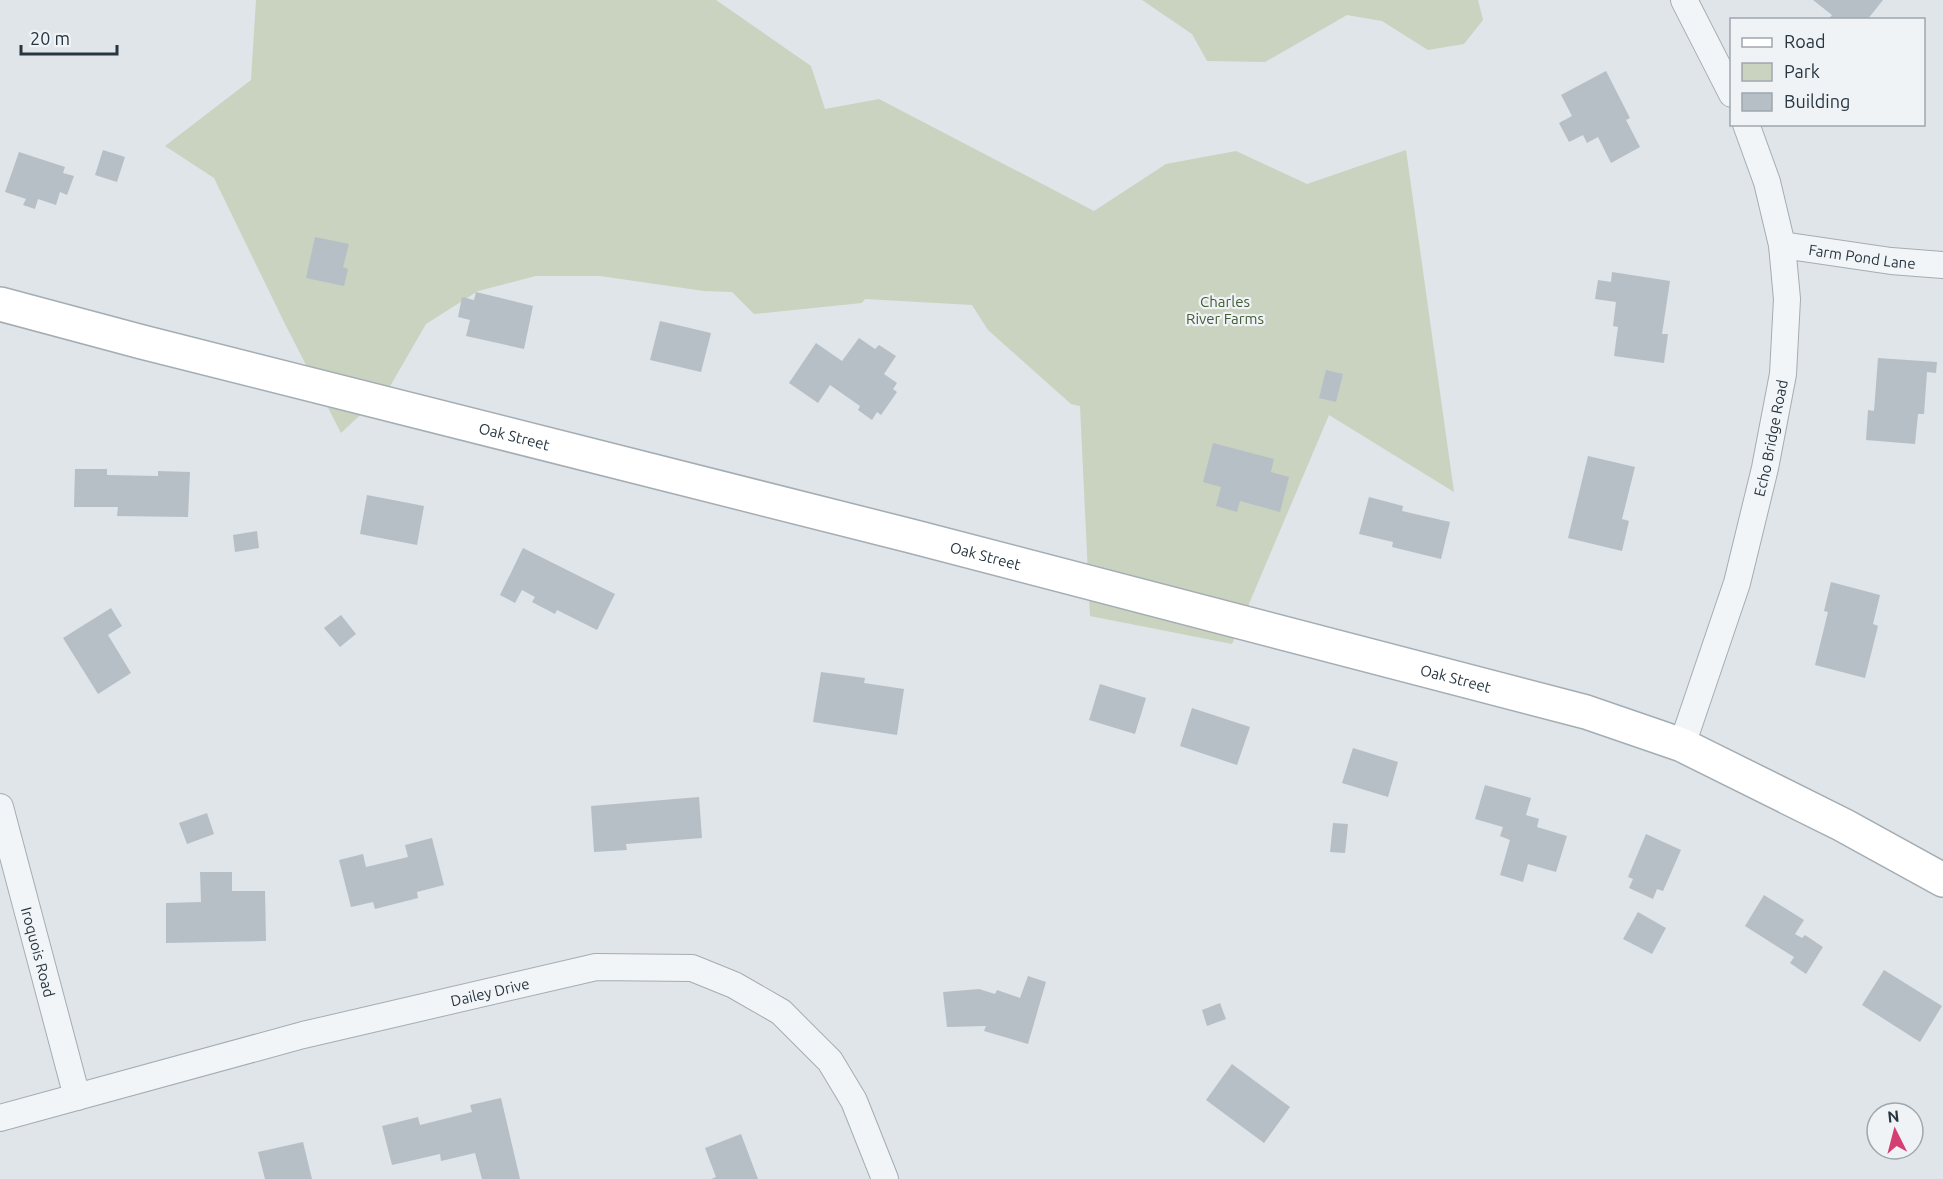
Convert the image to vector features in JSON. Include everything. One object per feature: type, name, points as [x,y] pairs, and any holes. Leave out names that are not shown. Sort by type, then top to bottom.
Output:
[{"type":"main road","name":"Oak Street","points":[[0,304],[911,536],[1587,712],[1682,745],[1843,825],[1943,880]]},
{"type":"street","points":[[1684,0],[1730,92]]},
{"type":"street","name":"Echo Bridge Road","points":[[1682,745],[1737,584],[1765,468],[1783,374],[1787,298],[1782,245],[1767,182],[1747,126]]},
{"type":"street","name":"Farm Pond Lane","points":[[1782,245],[1892,261],[1943,265]]},
{"type":"street","name":"Iroquois Road","points":[[0,807],[77,1097]]},
{"type":"street","name":"Dailey Drive","points":[[0,1118],[303,1035],[596,967],[692,968],[734,985],[781,1012],[830,1060],[854,1101],[885,1179]]},
{"type":"green space","name":"Charles River Farms","points":[[256,0],[716,0],[811,66],[825,109],[879,99],[1094,211],[1166,164],[1236,151],[1307,184],[1406,150],[1454,492],[1329,415],[1232,644],[1090,616],[1080,406],[1071,404],[988,330],[972,305],[865,299],[862,303],[754,314],[732,292],[704,291],[600,276],[536,276],[478,291],[426,324],[389,388],[341,433],[214,178],[165,146],[251,80]]},
{"type":"green space","points":[[1142,0],[1478,0],[1483,20],[1464,44],[1428,50],[1382,21],[1347,15],[1265,62],[1207,61],[1192,34]]},
{"type":"building","points":[[1813,0],[1883,0],[1869,18],[1830,18],[1832,15]]},
{"type":"building","points":[[1606,71],[1630,118],[1626,120],[1640,147],[1611,163],[1598,137],[1587,143],[1583,135],[1569,142],[1559,123],[1572,116],[1561,95]]},
{"type":"building","points":[[103,150],[125,157],[117,182],[95,175]]},
{"type":"building","points":[[19,152],[65,167],[63,173],[74,176],[67,195],[60,192],[56,205],[38,199],[35,209],[23,205],[26,199],[5,192]]},
{"type":"building","points":[[315,237],[349,244],[343,267],[348,269],[344,286],[306,278]]},
{"type":"building","points":[[1612,272],[1670,281],[1662,334],[1668,334],[1664,363],[1614,356],[1618,327],[1613,326],[1616,302],[1595,299],[1598,280],[1611,282]]},
{"type":"building","points":[[476,292],[533,306],[524,349],[466,336],[470,320],[458,317],[462,297],[474,300]]},
{"type":"building","points":[[660,321],[711,333],[701,372],[650,360]]},
{"type":"building","points":[[859,338],[875,349],[879,345],[896,356],[884,374],[897,383],[893,389],[897,392],[881,415],[877,412],[872,420],[858,410],[860,406],[830,385],[818,403],[789,383],[816,343],[842,361]]},
{"type":"building","points":[[1878,358],[1937,362],[1936,373],[1927,372],[1924,414],[1918,414],[1915,444],[1866,440],[1868,410],[1874,411]]},
{"type":"building","points":[[1326,370],[1343,374],[1336,402],[1319,398]]},
{"type":"building","points":[[1213,443],[1274,459],[1271,472],[1289,477],[1280,512],[1240,501],[1237,512],[1216,506],[1221,487],[1203,482]]},
{"type":"building","points":[[1588,456],[1635,467],[1622,519],[1629,521],[1622,551],[1568,538]]},
{"type":"building","points":[[75,469],[107,469],[107,475],[158,476],[158,471],[190,472],[188,517],[117,516],[118,507],[74,507]]},
{"type":"building","points":[[367,495],[424,506],[417,545],[360,534]]},
{"type":"building","points":[[1369,497],[1403,506],[1402,511],[1450,522],[1441,559],[1392,547],[1393,542],[1359,534]]},
{"type":"building","points":[[257,531],[259,548],[235,552],[233,535]]},
{"type":"building","points":[[523,548],[615,594],[597,630],[557,610],[555,614],[532,602],[535,597],[522,590],[515,603],[500,595]]},
{"type":"building","points":[[1831,582],[1880,595],[1873,624],[1878,626],[1865,678],[1815,665],[1828,612],[1824,611]]},
{"type":"building","points":[[111,608],[122,626],[108,635],[131,673],[98,694],[63,638]]},
{"type":"building","points":[[341,615],[356,634],[340,647],[324,628]]},
{"type":"building","points":[[821,672],[865,678],[864,683],[904,689],[897,735],[813,722]]},
{"type":"building","points":[[1100,684],[1146,698],[1135,734],[1089,720]]},
{"type":"building","points":[[1192,708],[1250,727],[1237,765],[1180,746]]},
{"type":"building","points":[[1353,748],[1398,762],[1388,797],[1342,783]]},
{"type":"building","points":[[1485,785],[1531,798],[1526,815],[1539,819],[1537,827],[1567,836],[1556,872],[1528,864],[1523,882],[1500,875],[1510,840],[1500,836],[1503,827],[1475,819]]},
{"type":"building","points":[[699,797],[702,838],[626,844],[627,850],[594,852],[591,806]]},
{"type":"building","points":[[207,813],[214,834],[187,844],[179,823]]},
{"type":"building","points":[[1333,823],[1348,824],[1345,853],[1330,852]]},
{"type":"building","points":[[1646,834],[1681,850],[1663,891],[1657,889],[1653,899],[1629,888],[1633,879],[1628,877]]},
{"type":"building","points":[[432,838],[444,885],[417,892],[418,898],[375,909],[373,902],[351,907],[339,860],[363,854],[366,867],[408,857],[405,845]]},
{"type":"building","points":[[200,872],[232,872],[232,891],[265,891],[266,941],[166,943],[166,903],[201,902]]},
{"type":"building","points":[[1764,895],[1804,920],[1795,934],[1802,938],[1805,935],[1823,947],[1806,974],[1790,963],[1794,957],[1745,926]]},
{"type":"building","points":[[1638,912],[1666,928],[1652,954],[1623,939]]},
{"type":"building","points":[[1884,970],[1942,1006],[1920,1042],[1862,1005]]},
{"type":"building","points":[[1028,976],[1046,982],[1028,1044],[984,1031],[986,1026],[947,1027],[943,992],[979,989],[995,994],[997,990],[1020,998]]},
{"type":"building","points":[[1220,1003],[1226,1019],[1207,1026],[1202,1010]]},
{"type":"building","points":[[1232,1064],[1290,1107],[1264,1143],[1206,1100]]},
{"type":"building","points":[[501,1098],[520,1179],[482,1179],[475,1153],[441,1161],[440,1154],[392,1165],[382,1126],[418,1117],[420,1125],[472,1112],[470,1105]]},
{"type":"building","points":[[741,1134],[758,1179],[711,1179],[716,1177],[705,1148]]},
{"type":"building","points":[[303,1142],[312,1179],[265,1179],[258,1152]]}]
